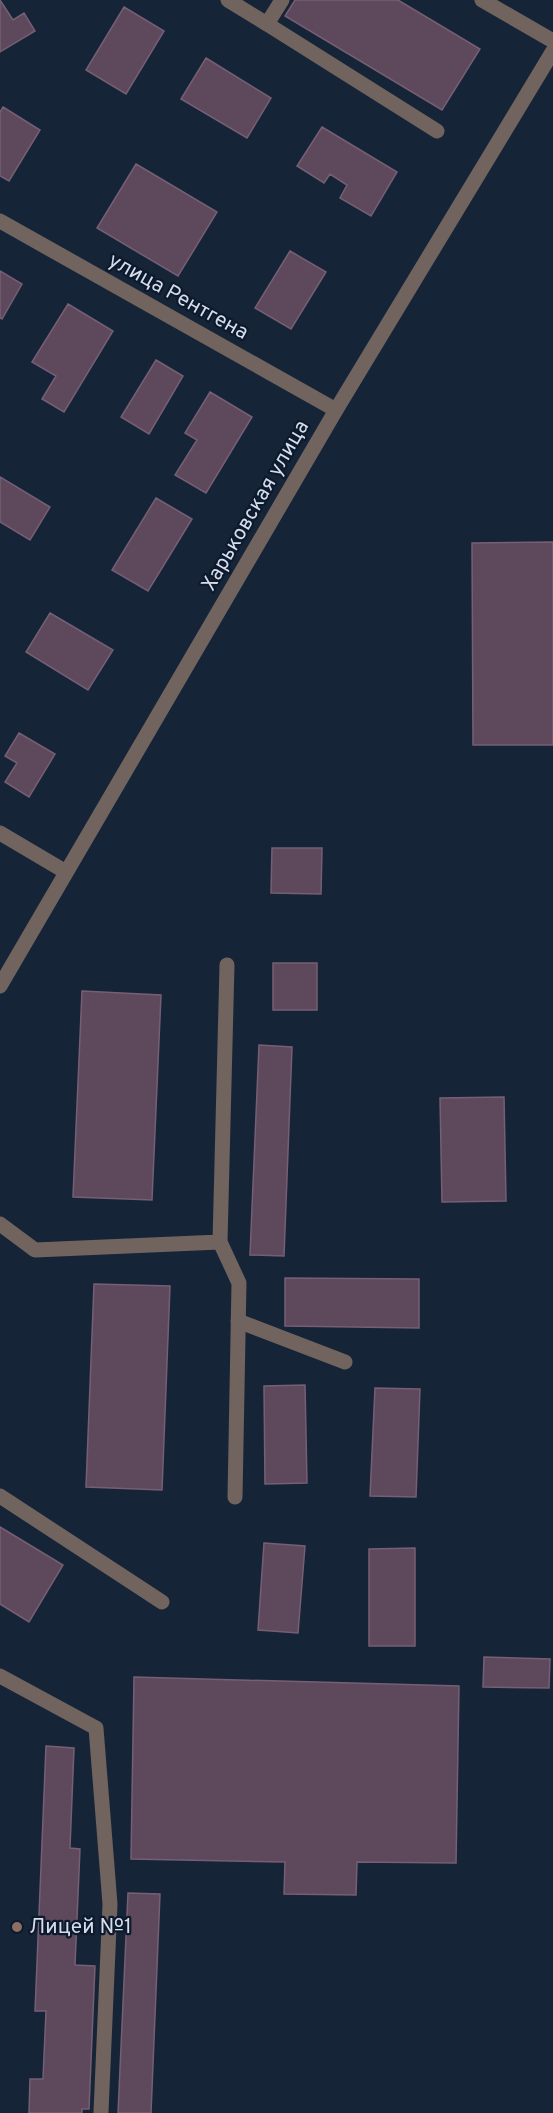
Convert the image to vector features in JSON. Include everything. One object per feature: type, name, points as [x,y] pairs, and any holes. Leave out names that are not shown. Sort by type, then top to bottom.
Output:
[{"type":"street","points":[[228,0],[437,131]]},
{"type":"street","points":[[267,24],[282,0]]},
{"type":"street","points":[[482,0],[553,41]]},
{"type":"street","name":"Харьковская улица","points":[[0,986],[336,410],[553,51]]},
{"type":"street","name":"улица Рентгена","points":[[0,221],[336,410]]},
{"type":"street","points":[[0,833],[66,872]]},
{"type":"street","points":[[227,966],[220,1242],[239,1283],[235,1497]]},
{"type":"street","points":[[0,1224],[35,1250],[220,1242]]},
{"type":"street","points":[[238,1321],[345,1362]]},
{"type":"street","points":[[0,1496],[162,1602]]},
{"type":"street","points":[[0,1676],[96,1728],[110,1904],[101,2112]]},
{"type":"building","points":[[0,0],[13,20],[24,13],[35,31],[0,52]]},
{"type":"building","points":[[295,0],[398,0],[480,49],[442,110],[285,16]]},
{"type":"building","points":[[124,7],[164,31],[126,94],[86,70]]},
{"type":"building","points":[[206,58],[271,98],[247,138],[181,99]]},
{"type":"building","points":[[3,107],[40,130],[9,181],[0,176],[0,112]]},
{"type":"building","points":[[322,127],[397,172],[371,216],[340,198],[347,185],[330,174],[324,183],[297,166]]},
{"type":"building","points":[[136,164],[217,212],[178,276],[97,228]]},
{"type":"building","points":[[290,251],[326,272],[291,329],[255,308]]},
{"type":"building","points":[[0,271],[22,284],[2,319],[0,318]]},
{"type":"building","points":[[68,304],[113,331],[64,412],[42,399],[56,376],[32,362]]},
{"type":"building","points":[[156,360],[183,376],[149,434],[121,417]]},
{"type":"building","points":[[210,392],[252,417],[206,493],[175,475],[197,440],[185,433]]},
{"type":"building","points":[[0,477],[50,507],[30,540],[0,522]]},
{"type":"building","points":[[156,498],[192,519],[148,591],[112,570]]},
{"type":"building","points":[[553,542],[553,745],[473,745],[472,543]]},
{"type":"building","points":[[50,613],[113,650],[88,690],[26,652]]},
{"type":"building","points":[[19,733],[55,754],[29,797],[5,782],[17,763],[5,756]]},
{"type":"building","points":[[272,848],[322,848],[321,894],[271,893]]},
{"type":"building","points":[[273,963],[317,963],[317,1010],[273,1010]]},
{"type":"building","points":[[82,991],[161,995],[152,1200],[73,1197]]},
{"type":"building","points":[[259,1045],[292,1047],[284,1256],[250,1255]]},
{"type":"building","points":[[504,1097],[506,1201],[442,1202],[440,1098]]},
{"type":"building","points":[[285,1278],[419,1279],[419,1328],[285,1326]]},
{"type":"building","points":[[94,1284],[170,1286],[162,1490],[86,1487]]},
{"type":"building","points":[[305,1385],[307,1483],[265,1484],[264,1386]]},
{"type":"building","points":[[375,1388],[420,1389],[416,1497],[370,1496]]},
{"type":"building","points":[[0,1527],[63,1565],[29,1622],[0,1604]]},
{"type":"building","points":[[264,1543],[305,1546],[298,1633],[258,1630]]},
{"type":"building","points":[[415,1548],[415,1646],[369,1646],[369,1549]]},
{"type":"building","points":[[484,1657],[550,1659],[549,1688],[483,1687]]},
{"type":"building","points":[[134,1677],[459,1686],[456,1863],[357,1862],[356,1895],[284,1894],[285,1862],[131,1859]]},
{"type":"building","points":[[46,1746],[74,1748],[70,1848],[80,1849],[75,1965],[95,1966],[89,2109],[82,2109],[82,2113],[29,2113],[30,2079],[43,2079],[46,2011],[35,2011]]},
{"type":"building","points":[[128,1893],[160,1894],[151,2113],[118,2113]]},
{"type":"place","name":"Лицей №1","points":[[17,1927]]}]
